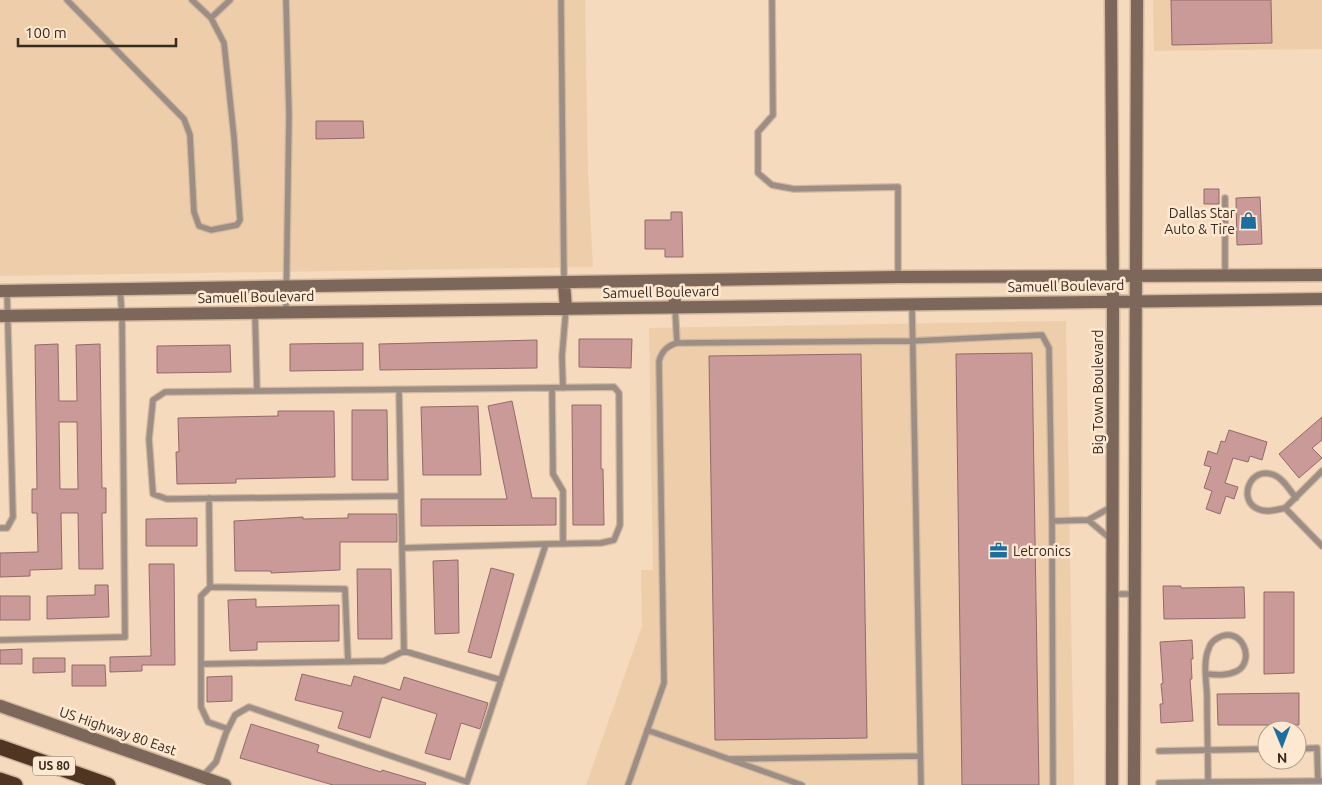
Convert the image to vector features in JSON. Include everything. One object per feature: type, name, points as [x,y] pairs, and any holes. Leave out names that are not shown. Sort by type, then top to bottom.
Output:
[{"type":"highway","name":"US 80","points":[[0,747],[108,785]]},
{"type":"highway","name":"US 80","points":[[0,780],[15,785]]},
{"type":"main road","name":"Big Town Boulevard","points":[[1112,0],[1112,785]]},
{"type":"main road","points":[[1134,785],[1137,0]]},
{"type":"main road","name":"Samuell Boulevard","points":[[3,291],[898,277],[1322,275]]},
{"type":"main road","points":[[674,282],[675,307]]},
{"type":"main road","points":[[564,283],[566,309]]},
{"type":"main road","name":"Samuell Boulevard","points":[[4,316],[1113,300],[1322,299]]},
{"type":"main road","name":"US Highway 80 East","points":[[0,706],[225,785]]},
{"type":"lane","points":[[66,0],[184,119],[190,135],[194,212],[199,226],[211,230],[237,225],[240,220],[234,145],[224,43],[211,18],[192,0]]},
{"type":"lane","points":[[211,18],[230,0]]},
{"type":"lane","points":[[286,0],[290,115],[286,312]]},
{"type":"lane","points":[[561,0],[564,283]]},
{"type":"lane","points":[[772,0],[773,115],[758,132],[758,173],[772,185],[794,189],[898,187],[898,277]]},
{"type":"lane","points":[[1225,198],[1225,275]]},
{"type":"lane","points":[[0,640],[125,636],[122,315],[120,289]]},
{"type":"lane","points":[[0,528],[7,528],[13,517],[3,291]]},
{"type":"lane","points":[[912,304],[921,785]]},
{"type":"lane","points":[[675,307],[677,343]]},
{"type":"lane","points":[[563,388],[562,356],[566,309]]},
{"type":"lane","points":[[255,312],[257,391]]},
{"type":"lane","points":[[628,785],[664,683],[659,361],[665,349],[677,343],[912,341],[1042,335],[1049,348],[1054,785]]},
{"type":"lane","points":[[401,496],[166,499],[153,494],[149,439],[154,400],[165,392],[614,387],[619,393],[620,525],[614,540],[601,543],[402,548]]},
{"type":"lane","points":[[552,388],[553,474],[563,490],[563,544]]},
{"type":"lane","points":[[399,390],[404,651]]},
{"type":"lane","points":[[1296,498],[1275,475],[1263,473],[1254,477],[1248,484],[1250,502],[1257,509],[1271,511],[1285,508],[1296,498],[1322,471]]},
{"type":"lane","points":[[209,498],[210,587],[201,596],[201,707],[208,722],[228,729]]},
{"type":"lane","points":[[1052,521],[1088,520],[1113,506]]},
{"type":"lane","points":[[1285,508],[1322,546]]},
{"type":"lane","points":[[1088,520],[1112,540]]},
{"type":"lane","points":[[202,777],[216,762],[235,715],[249,707],[466,784],[546,544]]},
{"type":"lane","points":[[210,587],[345,589],[348,662]]},
{"type":"lane","points":[[1112,594],[1134,594]]},
{"type":"lane","points":[[1206,674],[1225,675],[1241,668],[1245,654],[1243,643],[1240,639],[1230,635],[1224,636],[1216,639],[1208,648],[1206,674],[1208,782]]},
{"type":"lane","points":[[201,664],[384,661],[404,651],[500,680]]},
{"type":"lane","points":[[647,730],[802,785]]},
{"type":"lane","points":[[1159,783],[1320,781],[1318,748],[1307,749]]},
{"type":"lane","points":[[1159,750],[1257,749]]},
{"type":"lane","points":[[730,759],[920,756]]},
{"type":"shaded area","points":[[0,0],[585,0],[588,172],[593,267],[0,276]]},
{"type":"shaded area","points":[[1153,0],[1322,0],[1322,49],[1154,51]]},
{"type":"shaded area","points":[[1066,321],[1074,785],[586,785],[642,626],[641,570],[653,570],[649,328]]},
{"type":"building","points":[[1171,0],[1271,0],[1272,43],[1172,45]]},
{"type":"building","points":[[316,121],[363,121],[364,138],[316,139]]},
{"type":"building","points":[[1204,189],[1219,189],[1219,204],[1204,204]]},
{"type":"building","name":"Dallas Star Auto & Tire","points":[[1260,197],[1262,244],[1237,245],[1236,198]]},
{"type":"building","points":[[671,212],[682,212],[683,257],[665,257],[665,249],[645,249],[645,220],[671,220]]},
{"type":"building","points":[[579,339],[632,339],[631,368],[579,367]]},
{"type":"building","points":[[537,340],[537,368],[380,370],[379,344]]},
{"type":"building","points":[[363,343],[363,370],[290,371],[290,344]]},
{"type":"building","points":[[58,344],[59,401],[77,401],[76,345],[100,344],[102,488],[106,488],[106,513],[102,513],[103,569],[79,569],[78,513],[61,513],[62,569],[30,570],[30,576],[0,577],[0,553],[38,552],[37,513],[32,513],[32,489],[37,489],[35,345]],"holes":[[[59,422],[77,422],[78,489],[60,489]]]},
{"type":"building","points":[[230,345],[231,372],[157,373],[157,346]]},
{"type":"building","points":[[1032,353],[1039,785],[962,785],[956,354]]},
{"type":"building","points":[[861,354],[867,738],[715,740],[709,356]]},
{"type":"building","points":[[512,401],[532,498],[556,498],[556,525],[421,526],[421,499],[507,499],[488,406]]},
{"type":"building","points":[[572,405],[601,405],[601,469],[603,469],[604,525],[573,525]]},
{"type":"building","points":[[478,406],[481,475],[423,475],[421,407]]},
{"type":"building","points":[[352,410],[387,410],[388,480],[352,480]]},
{"type":"building","points":[[278,411],[334,411],[335,477],[236,479],[236,483],[177,484],[176,452],[179,452],[178,418],[278,416]]},
{"type":"building","points":[[1322,417],[1322,440],[1312,448],[1322,458],[1299,478],[1279,454]]},
{"type":"building","points":[[1229,430],[1267,442],[1262,460],[1250,456],[1248,462],[1233,458],[1225,483],[1238,487],[1234,499],[1226,496],[1220,514],[1206,509],[1212,491],[1204,488],[1211,467],[1204,465],[1208,451],[1217,454],[1221,441],[1225,442]]},
{"type":"building","points":[[348,514],[397,514],[397,542],[340,542],[340,570],[271,573],[271,571],[235,571],[234,521],[303,517],[303,519],[348,518]]},
{"type":"building","points":[[197,518],[197,546],[146,546],[146,519]]},
{"type":"building","points":[[458,560],[459,633],[435,634],[433,561]]},
{"type":"building","points":[[149,564],[174,564],[175,665],[142,665],[142,671],[110,672],[110,657],[151,656]]},
{"type":"building","points":[[491,568],[514,574],[491,658],[468,652]]},
{"type":"building","points":[[357,569],[391,569],[392,639],[358,639]]},
{"type":"building","points":[[95,585],[108,585],[109,617],[47,619],[47,596],[95,595]]},
{"type":"building","points":[[1163,586],[1181,586],[1181,588],[1244,587],[1245,618],[1164,619]]},
{"type":"building","points":[[1264,592],[1294,592],[1294,673],[1264,674]]},
{"type":"building","points":[[0,596],[30,596],[30,620],[0,620]]},
{"type":"building","points":[[256,599],[256,607],[339,605],[339,641],[257,642],[257,650],[230,651],[228,600]]},
{"type":"building","points":[[1192,640],[1192,679],[1190,679],[1193,721],[1161,723],[1160,704],[1163,704],[1161,684],[1163,683],[1160,642]]},
{"type":"building","points":[[22,649],[22,664],[0,664],[0,650]]},
{"type":"building","points":[[33,658],[65,658],[65,672],[33,673]]},
{"type":"building","points":[[72,665],[105,665],[106,686],[72,686]]},
{"type":"building","points":[[302,674],[351,686],[354,676],[400,690],[404,677],[488,703],[480,729],[461,723],[450,760],[425,753],[437,714],[382,697],[370,738],[338,728],[343,712],[295,700]]},
{"type":"building","points":[[232,676],[232,701],[207,702],[207,677]]},
{"type":"building","points":[[1299,693],[1299,720],[1257,720],[1257,725],[1218,725],[1217,694]]},
{"type":"building","points":[[251,724],[319,745],[317,752],[381,772],[382,770],[426,783],[425,785],[333,785],[240,758]]},
{"type":"place","name":"Dallas Star Auto & Tire","points":[[1249,221]]},
{"type":"place","name":"Letronics","points":[[999,551]]}]
